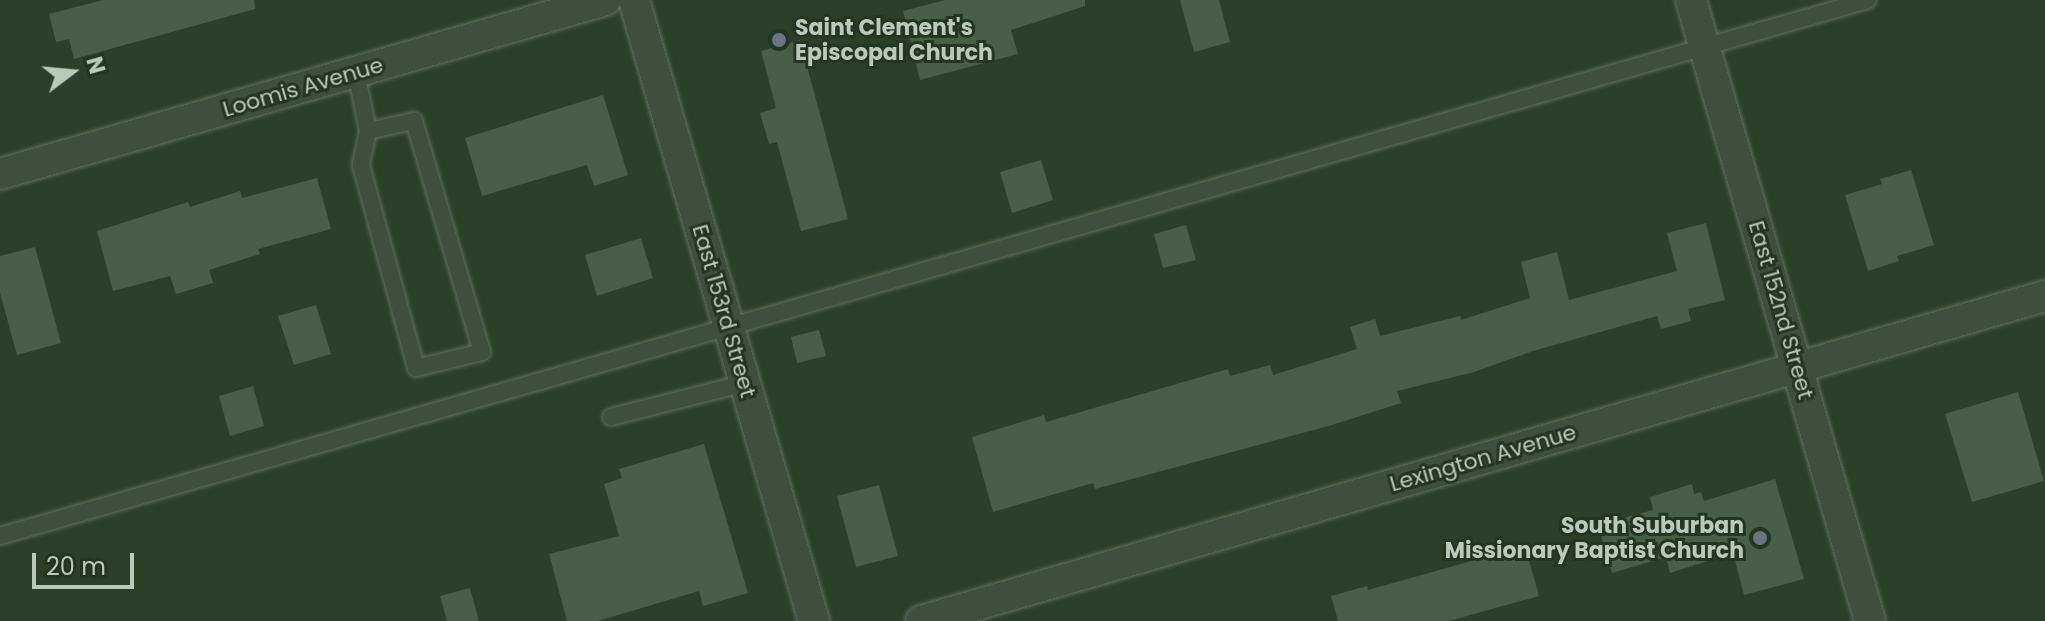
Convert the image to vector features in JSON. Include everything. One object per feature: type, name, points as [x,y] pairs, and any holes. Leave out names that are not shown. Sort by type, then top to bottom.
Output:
[{"type":"street","name":"Loomis Avenue","points":[[0,174],[606,0]]},
{"type":"street","name":"East 153rd Street","points":[[634,0],[814,621]]},
{"type":"street","name":"East 152nd Street","points":[[1691,0],[1870,621]]},
{"type":"street","name":"Lexington Avenue","points":[[921,621],[2045,296]]},
{"type":"lane","points":[[0,536],[1868,0]]},
{"type":"lane","points":[[356,72],[368,131],[361,165],[416,368],[482,352],[414,121],[368,131]]},
{"type":"lane","points":[[611,417],[745,383]]},
{"type":"building","points":[[103,0],[254,0],[255,9],[74,59],[69,39],[56,42],[49,14]]},
{"type":"building","points":[[945,0],[1085,0],[1085,6],[1011,30],[1018,54],[920,80],[903,11]]},
{"type":"building","points":[[1180,0],[1219,0],[1230,42],[1194,52]]},
{"type":"building","points":[[800,40],[848,219],[801,231],[777,142],[769,144],[760,113],[776,108],[761,51]]},
{"type":"building","points":[[603,95],[628,175],[594,186],[587,165],[482,196],[465,138]]},
{"type":"building","points":[[1041,160],[1053,200],[1012,213],[1000,172]]},
{"type":"building","points":[[1911,170],[1934,245],[1897,256],[1899,261],[1868,271],[1845,195],[1882,184],[1880,179]]},
{"type":"building","points":[[317,178],[331,229],[258,249],[260,254],[209,270],[213,283],[176,294],[170,276],[113,291],[97,231],[188,202],[190,207],[240,191],[242,198]]},
{"type":"building","points":[[1706,223],[1725,300],[1688,309],[1691,321],[1661,329],[1657,316],[1533,351],[1474,372],[1397,391],[1401,403],[1332,425],[1095,489],[1093,483],[993,512],[972,437],[1044,415],[1046,422],[1228,369],[1230,376],[1270,365],[1273,375],[1357,349],[1350,327],[1375,319],[1380,336],[1460,316],[1461,320],[1530,298],[1521,262],[1557,252],[1569,300],[1677,271],[1667,233]]},
{"type":"building","points":[[1186,225],[1196,260],[1163,268],[1154,234]]},
{"type":"building","points":[[641,238],[653,278],[597,296],[585,255]]},
{"type":"building","points":[[35,247],[61,343],[17,355],[0,293],[0,256]]},
{"type":"building","points":[[316,305],[331,354],[294,365],[278,316]]},
{"type":"building","points":[[819,330],[826,356],[797,363],[791,337]]},
{"type":"building","points":[[253,386],[264,426],[230,436],[219,396]]},
{"type":"building","points":[[2018,392],[2044,481],[1972,502],[1945,414]]},
{"type":"building","points":[[704,444],[748,593],[703,606],[699,591],[598,621],[567,621],[549,554],[619,536],[604,484],[622,478],[619,469]]},
{"type":"building","points":[[1775,479],[1804,579],[1744,595],[1733,553],[1670,573],[1666,557],[1612,573],[1598,525],[1653,510],[1650,497],[1692,484],[1694,494],[1701,492],[1704,501]]},
{"type":"building","points":[[879,485],[898,556],[856,567],[837,496]]},
{"type":"building","points":[[1525,546],[1539,596],[1449,621],[1338,621],[1331,596],[1367,586],[1368,590]]},
{"type":"building","points":[[470,588],[479,621],[447,621],[440,596]]},
{"type":"place","name":"Saint Clement's Episcopal Church","points":[[779,40]]},
{"type":"place","name":"South Suburban Missionary Baptist Church","points":[[1760,538]]}]
